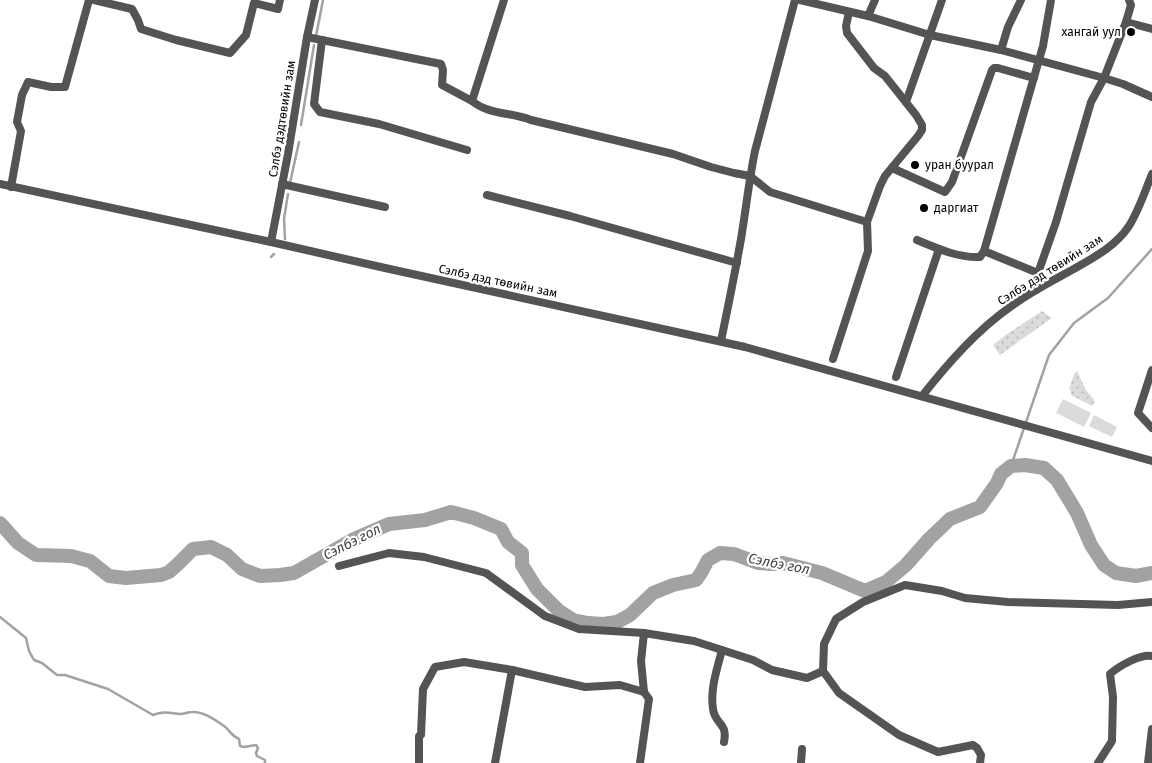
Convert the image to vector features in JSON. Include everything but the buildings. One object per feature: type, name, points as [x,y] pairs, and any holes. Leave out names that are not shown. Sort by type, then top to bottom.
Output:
[{"type":"street","points":[[11,187],[21,131],[17,122],[22,95],[28,82],[65,88],[89,0]]},
{"type":"street","points":[[94,0],[132,9],[142,29],[176,40],[230,53],[246,35],[254,3],[278,9],[280,0]]},
{"type":"street","name":"Сэлбэ дэдтөвийн зам","points":[[271,242],[315,0]]},
{"type":"street","points":[[472,101],[504,0]]},
{"type":"street","points":[[720,341],[732,288],[750,176],[795,0]]},
{"type":"street","points":[[800,0],[868,16],[930,35],[1039,60],[1123,84],[1152,97]]},
{"type":"street","points":[[868,16],[875,0]]},
{"type":"street","points":[[906,102],[942,0]]},
{"type":"street","points":[[1001,50],[1008,27],[1021,0]]},
{"type":"street","points":[[917,240],[939,249],[972,257],[980,257],[984,251],[1039,60],[1048,24],[1051,0]]},
{"type":"street","points":[[1036,290],[1038,274],[1056,222],[1091,102],[1104,78],[1126,22],[1130,5],[1129,0]]},
{"type":"street","points":[[833,359],[868,251],[866,222],[880,186],[922,130],[922,125],[906,102],[885,76],[874,68],[847,33],[846,26],[849,12]]},
{"type":"street","points":[[1126,22],[1152,28]]},
{"type":"street","points":[[307,37],[441,64],[443,70],[442,85],[472,101],[479,107],[493,112],[512,114],[673,154],[711,167],[750,176],[770,192],[866,222]]},
{"type":"street","points":[[322,40],[314,104],[320,112],[379,124],[467,150]]},
{"type":"street","points":[[892,168],[945,192],[952,182],[992,70],[998,68],[1034,78]]},
{"type":"street","name":"Сэлбэ дэд төвийн зам","points":[[922,396],[943,369],[974,336],[999,315],[1036,290],[1091,260],[1120,237],[1128,228],[1137,212],[1152,174]]},
{"type":"street","name":"Сэлбэ дэд төвийн зам","points":[[0,184],[754,349],[1152,461]]},
{"type":"street","points":[[282,184],[385,207]]},
{"type":"street","points":[[487,195],[570,216],[736,263]]},
{"type":"street","points":[[896,377],[939,249]]},
{"type":"street","points":[[984,251],[1038,274]]},
{"type":"street","points":[[1152,370],[1138,413],[1152,428]]},
{"type":"street","points":[[339,566],[389,552],[424,557],[486,573],[545,616],[579,629],[644,633],[694,641],[753,660],[772,670],[807,678],[823,670]]},
{"type":"street","points":[[980,763],[981,755],[978,748],[972,746],[938,752],[899,735],[839,693],[823,670],[824,644],[836,618],[863,602],[902,586],[942,591],[965,598],[1008,602],[1118,605],[1152,602]]},
{"type":"street","points":[[644,633],[641,661],[644,692]]},
{"type":"street","points":[[722,650],[715,676],[713,711],[718,722],[723,726],[726,735],[724,742]]},
{"type":"street","points":[[1098,763],[1112,741],[1113,697],[1110,674],[1117,668],[1130,662],[1148,655],[1152,656]]},
{"type":"street","points":[[419,763],[423,689],[435,667],[464,662],[512,670],[585,687],[620,685],[644,692],[649,698],[640,763]]},
{"type":"street","points":[[495,763],[512,670]]},
{"type":"street","points":[[1148,763],[1152,729]]},
{"type":"street","points":[[801,763],[802,749]]},
{"type":"shaded area","points":[[1042,311],[1052,318],[1000,355],[993,345]]},
{"type":"shaded area","points":[[1077,371],[1086,390],[1095,401],[1092,406],[1071,395],[1069,389],[1074,374]]},
{"type":"shaded area","points":[[1063,399],[1091,413],[1084,427],[1056,413]]},
{"type":"shaded area","points":[[1094,415],[1117,427],[1112,437],[1089,426]]},
{"type":"waterway","points":[[316,36],[323,0]]},
{"type":"waterway","points":[[301,125],[314,45]]},
{"type":"waterway","points":[[290,183],[299,142]]},
{"type":"waterway","points":[[285,239],[284,219],[288,194]]},
{"type":"waterway","points":[[1011,466],[1049,355],[1074,323],[1108,298],[1152,249]]},
{"type":"waterway","points":[[271,257],[274,254]]},
{"type":"waterway","name":"Сэлбэ гол","points":[[0,523],[18,543],[36,555],[71,556],[90,561],[109,576],[126,578],[161,575],[169,572],[193,549],[211,547],[227,555],[242,569],[260,576],[294,573],[352,540],[389,524],[425,520],[451,512],[474,518],[501,529],[508,542],[522,553],[522,565],[537,589],[559,611],[573,620],[603,624],[617,622],[630,615],[653,593],[673,585],[696,580],[708,560],[720,553],[734,554],[758,563],[783,563],[822,573],[865,591],[886,582],[906,565],[950,519],[980,507],[1001,474],[1011,466],[1025,465],[1044,468],[1057,480],[1077,513],[1091,545],[1104,565],[1116,573],[1136,576],[1152,573]]},
{"type":"waterway","points":[[0,617],[26,638],[29,651],[34,660],[42,663],[57,675],[65,675],[108,689],[153,715],[192,712],[205,714],[239,739],[240,746],[256,745],[258,748],[257,756],[265,760],[265,763]]},
{"type":"place","name":"хангай уул","points":[[1131,32]]},
{"type":"place","name":"уран буурал","points":[[915,165]]},
{"type":"place","name":"даргиат","points":[[924,208]]}]
